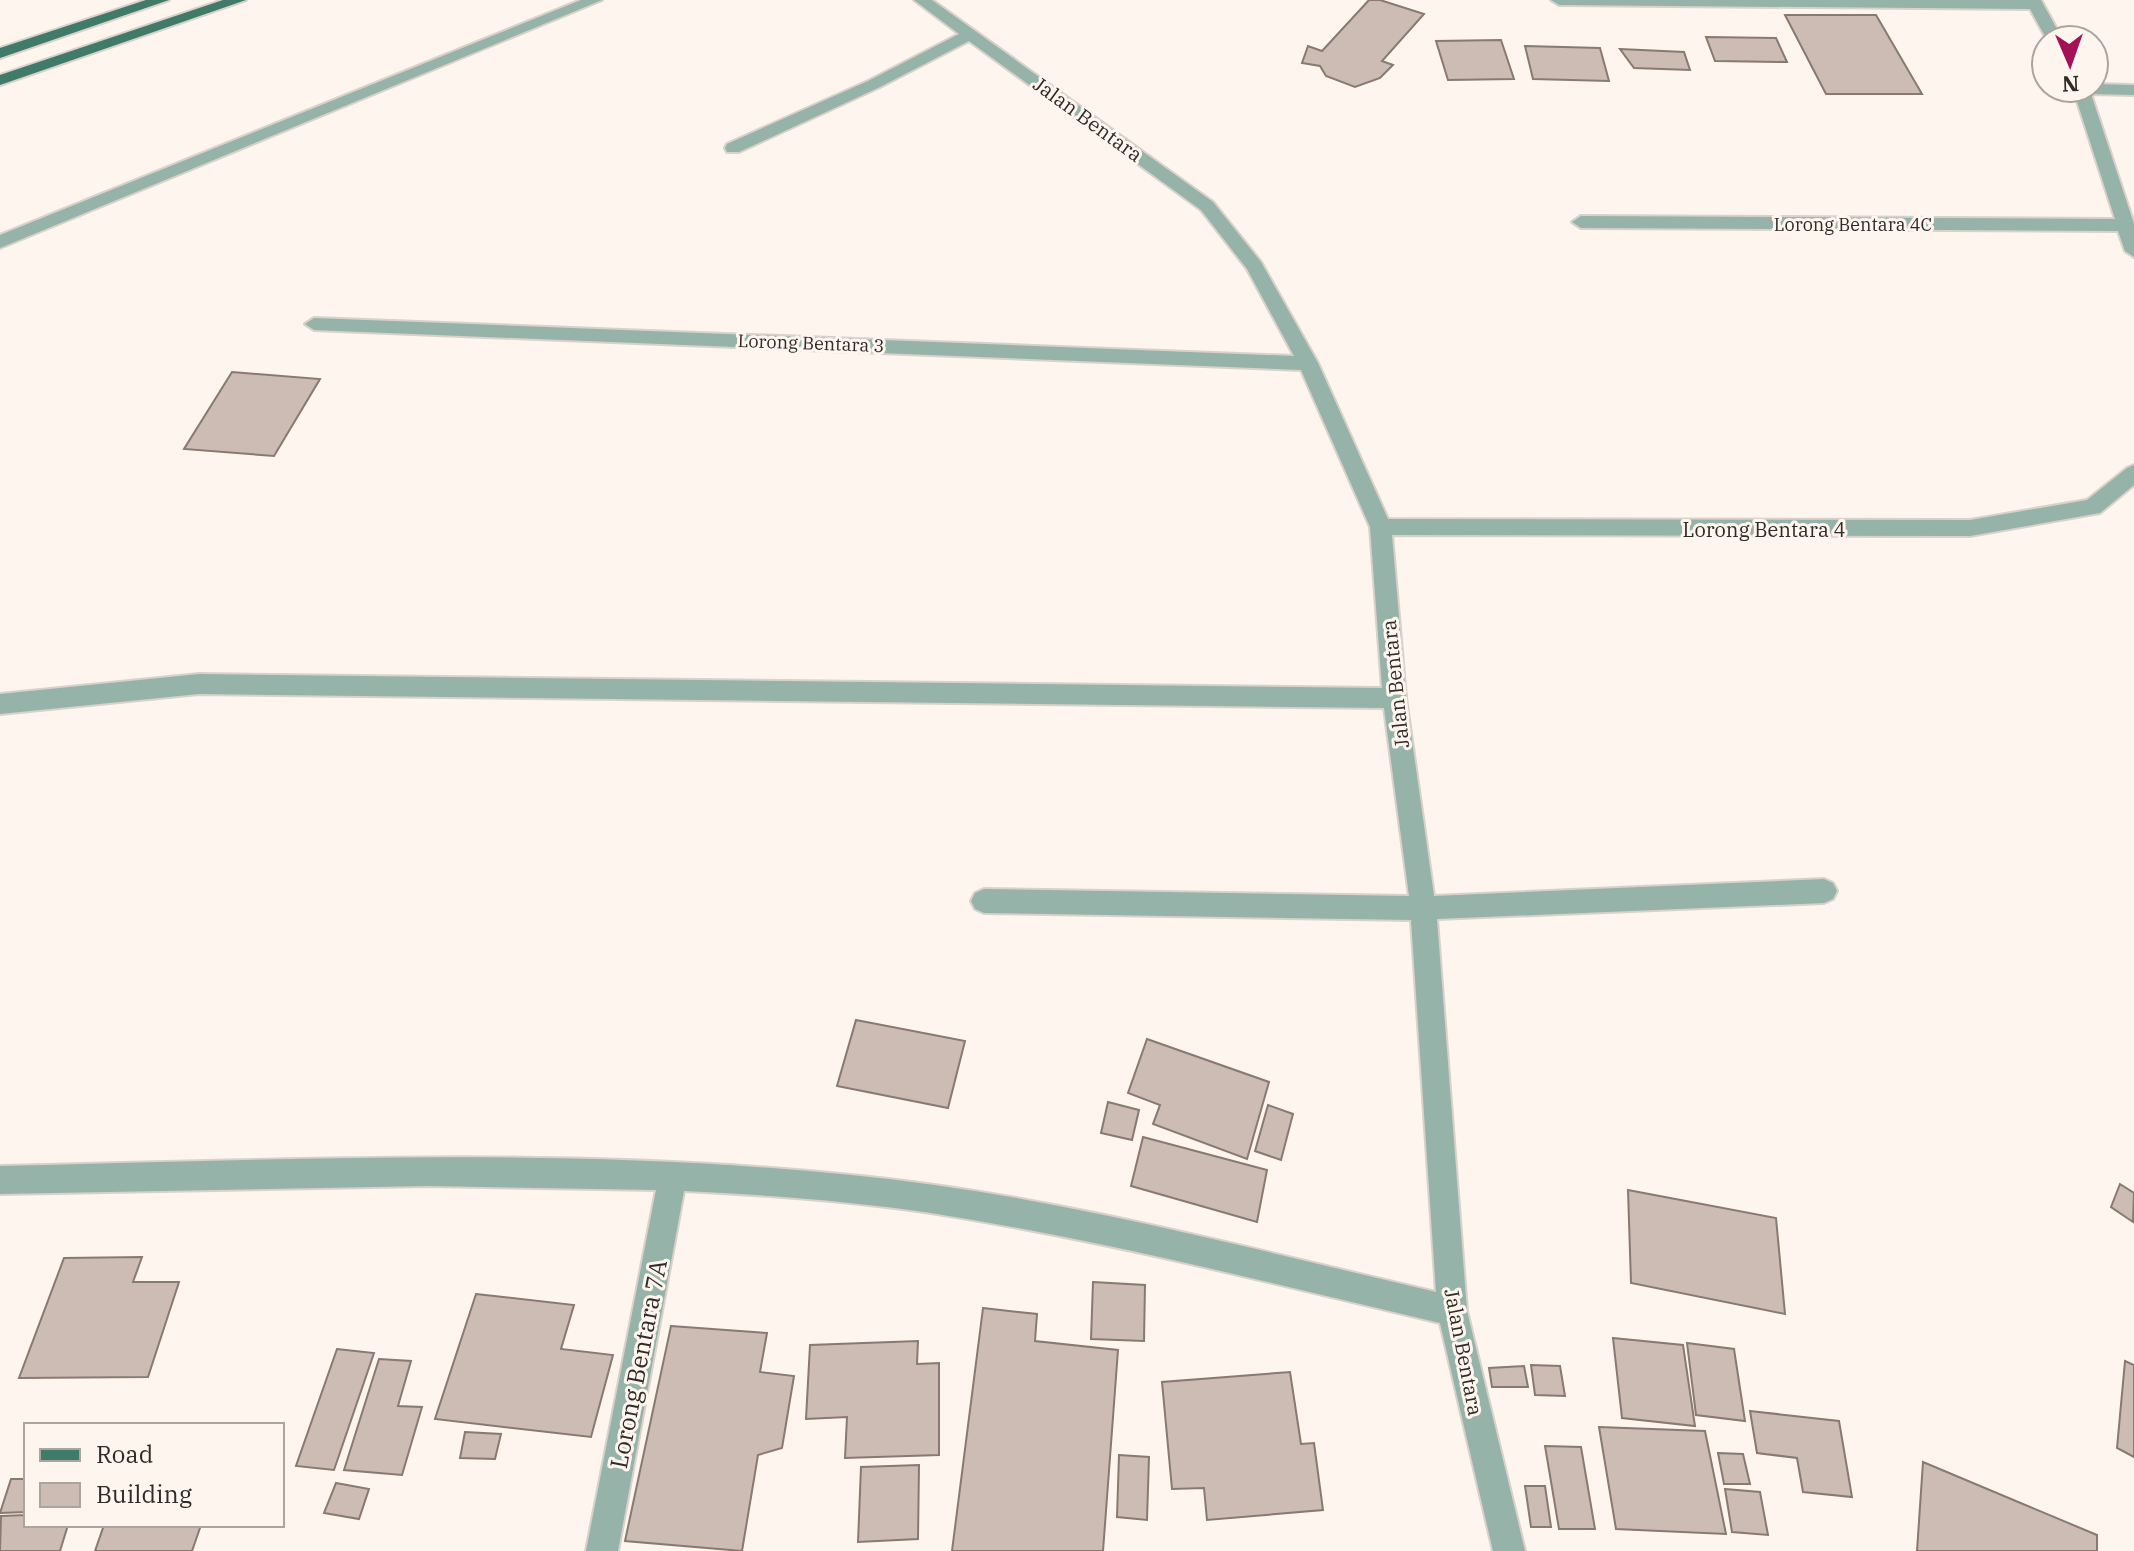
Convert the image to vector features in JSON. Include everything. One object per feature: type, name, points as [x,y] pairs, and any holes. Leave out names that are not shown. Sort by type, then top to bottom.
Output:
[{"type":"main road","points":[[0,53],[161,0]]},
{"type":"main road","points":[[0,80],[238,0]]},
{"type":"street","points":[[0,242],[594,0]]},
{"type":"street","name":"Jalan Bentara","points":[[922,0],[1207,206],[1255,266],[1308,363],[1381,527],[1394,698],[1423,908],[1452,1311],[1509,1551]]},
{"type":"street","points":[[1559,0],[2034,2],[2046,24]]},
{"type":"street","points":[[733,148],[874,84],[970,34]]},
{"type":"street","points":[[2110,90],[2134,90]]},
{"type":"street","points":[[2086,104],[2134,251]]},
{"type":"street","name":"Lorong Bentara 4C","points":[[1581,222],[2125,225]]},
{"type":"street","name":"Lorong Bentara 3","points":[[314,324],[1308,363]]},
{"type":"street","name":"Lorong Bentara 4","points":[[1381,527],[1970,528],[2093,507],[2134,473]]},
{"type":"street","points":[[0,704],[199,684],[1394,698]]},
{"type":"street","points":[[984,901],[1108,900],[1323,908],[1423,908],[1824,891]]},
{"type":"street","points":[[0,1180],[470,1172],[673,1176],[854,1189],[1051,1219],[1452,1311]]},
{"type":"street","name":"Lorong Bentara 7A","points":[[602,1551],[673,1176]]},
{"type":"building","points":[[1369,0],[1380,0],[1424,14],[1382,61],[1393,65],[1380,78],[1355,87],[1326,76],[1320,66],[1302,63],[1308,46],[1322,51]]},
{"type":"building","points":[[1785,15],[1876,15],[1922,94],[1826,94]]},
{"type":"building","points":[[1706,37],[1776,38],[1787,62],[1715,61]]},
{"type":"building","points":[[1501,40],[1514,79],[1448,80],[1436,41]]},
{"type":"building","points":[[1525,46],[1600,48],[1609,81],[1533,79]]},
{"type":"building","points":[[1620,49],[1684,52],[1690,70],[1634,68]]},
{"type":"building","points":[[232,372],[320,379],[274,456],[184,449]]},
{"type":"building","points":[[856,1020],[965,1041],[948,1108],[837,1086]]},
{"type":"building","points":[[1147,1039],[1269,1082],[1247,1159],[1153,1124],[1160,1105],[1128,1093]]},
{"type":"building","points":[[1108,1102],[1139,1110],[1132,1140],[1101,1133]]},
{"type":"building","points":[[1268,1105],[1293,1114],[1281,1160],[1255,1151]]},
{"type":"building","points":[[1143,1137],[1267,1170],[1257,1222],[1131,1186]]},
{"type":"building","points":[[2120,1184],[2134,1193],[2133,1222],[2111,1207]]},
{"type":"building","points":[[1628,1190],[1776,1218],[1785,1314],[1631,1283]]},
{"type":"building","points":[[142,1257],[133,1282],[179,1282],[148,1377],[19,1378],[64,1258]]},
{"type":"building","points":[[1093,1282],[1145,1285],[1144,1341],[1091,1339]]},
{"type":"building","points":[[476,1294],[574,1305],[561,1349],[613,1355],[591,1437],[435,1419]]},
{"type":"building","points":[[983,1308],[1037,1314],[1035,1341],[1118,1350],[1103,1551],[952,1551]]},
{"type":"building","points":[[671,1326],[767,1333],[760,1372],[794,1376],[782,1448],[758,1455],[742,1551],[625,1541]]},
{"type":"building","points":[[1613,1338],[1683,1345],[1695,1426],[1622,1418]]},
{"type":"building","points":[[918,1341],[917,1364],[939,1363],[939,1455],[845,1458],[847,1417],[806,1419],[810,1345]]},
{"type":"building","points":[[1687,1343],[1734,1349],[1745,1421],[1696,1415]]},
{"type":"building","points":[[337,1349],[374,1353],[334,1470],[296,1466]]},
{"type":"building","points":[[379,1359],[411,1361],[398,1406],[422,1407],[402,1475],[344,1470]]},
{"type":"building","points":[[2125,1361],[2134,1365],[2134,1457],[2117,1448]]},
{"type":"building","points":[[1531,1365],[1560,1366],[1565,1396],[1535,1395]]},
{"type":"building","points":[[1524,1366],[1528,1387],[1492,1387],[1489,1368]]},
{"type":"building","points":[[1290,1372],[1301,1444],[1314,1443],[1323,1510],[1207,1520],[1204,1488],[1172,1489],[1162,1382]]},
{"type":"building","points":[[1750,1411],[1839,1421],[1852,1497],[1803,1492],[1797,1458],[1757,1453]]},
{"type":"building","points":[[1599,1427],[1705,1431],[1726,1534],[1616,1529]]},
{"type":"building","points":[[465,1432],[501,1434],[495,1459],[460,1458]]},
{"type":"building","points":[[1545,1446],[1581,1447],[1595,1529],[1559,1529]]},
{"type":"building","points":[[1718,1453],[1743,1454],[1750,1484],[1724,1484]]},
{"type":"building","points":[[1119,1455],[1149,1457],[1147,1520],[1117,1517]]},
{"type":"building","points":[[1923,1462],[2097,1535],[2097,1551],[1917,1551]]},
{"type":"building","points":[[919,1465],[918,1539],[858,1542],[861,1467]]},
{"type":"building","points":[[11,1479],[24,1479],[24,1512],[0,1513]]},
{"type":"building","points":[[336,1483],[369,1489],[359,1519],[324,1513]]},
{"type":"building","points":[[1525,1486],[1545,1486],[1551,1527],[1531,1527]]},
{"type":"building","points":[[1725,1489],[1760,1492],[1768,1535],[1732,1532]]},
{"type":"building","points":[[24,1515],[24,1527],[67,1527],[60,1551],[0,1551],[1,1516]]},
{"type":"building","points":[[103,1527],[200,1527],[192,1551],[95,1551]]}]
